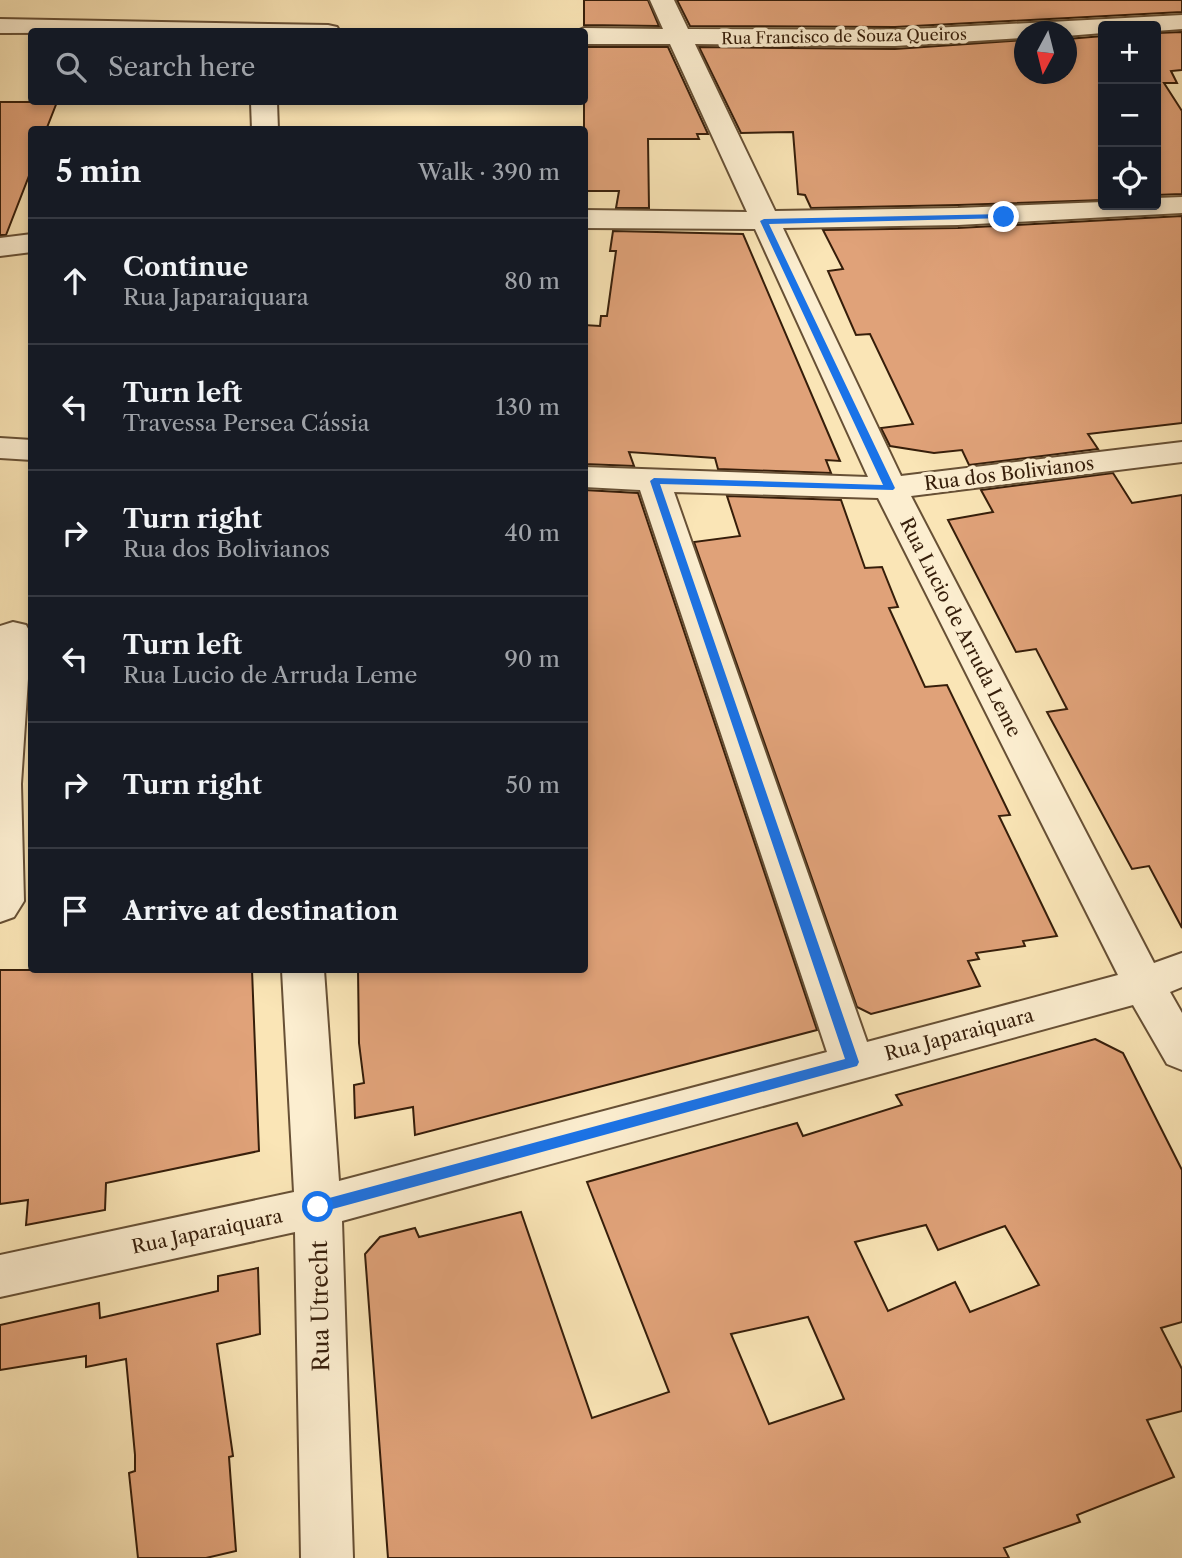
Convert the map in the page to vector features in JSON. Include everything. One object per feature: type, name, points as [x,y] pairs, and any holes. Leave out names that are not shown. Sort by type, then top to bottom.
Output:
[{"type":"street","name":"Rua Lucio de Arruda Leme","points":[[662,0],[677,38],[890,488],[1163,977],[1182,1052]]},
{"type":"street","name":"Rua Francisco de Souza Queiros","points":[[1161,23],[1182,22]]},
{"type":"street","points":[[0,26],[261,24],[294,28]]},
{"type":"street","name":"Rua Francisco de Souza Queiros","points":[[588,36],[895,38],[1098,26]]},
{"type":"street","points":[[264,105],[265,126]]},
{"type":"street","points":[[588,219],[764,221],[1004,217],[1182,205]]},
{"type":"street","points":[[0,247],[28,244]]},
{"type":"street","points":[[0,448],[28,450]]},
{"type":"street","name":"Rua dos Bolivianos","points":[[588,477],[890,488],[1182,452]]},
{"type":"street","points":[[654,481],[852,1062]]},
{"type":"street","points":[[0,906],[4,901],[18,757],[15,634]]},
{"type":"street","name":"Rua Utrecht","points":[[303,973],[318,1207],[327,1558]]},
{"type":"street","name":"Rua Japaraiquara","points":[[0,1276],[318,1207],[1163,977]]},
{"type":"building","points":[[584,0],[648,0],[659,26],[584,25]]},
{"type":"building","points":[[677,0],[1182,0],[1182,12],[895,27],[690,26]]},
{"type":"building","points":[[1182,32],[1182,70],[1171,71],[1177,83],[1164,83],[1182,111],[1182,194],[1161,195],[1161,33]]},
{"type":"building","points":[[1098,36],[1098,200],[958,205],[811,208],[805,195],[798,194],[793,132],[741,133],[699,47],[895,49],[1014,41],[1014,84],[1077,84],[1077,38]]},
{"type":"building","points":[[588,47],[668,47],[708,134],[697,134],[699,139],[648,139],[649,208],[616,208],[619,191],[588,191],[588,126],[584,126],[584,105],[588,105]]},
{"type":"building","points":[[0,102],[56,105],[48,126],[28,126],[28,178],[6,235],[0,235]]},
{"type":"building","points":[[1182,216],[1182,423],[1088,434],[1098,449],[969,465],[962,450],[934,453],[890,446],[881,428],[913,424],[870,334],[856,335],[828,271],[843,269],[823,230],[958,228]]},
{"type":"building","points":[[613,231],[743,234],[840,461],[826,460],[831,473],[718,469],[715,458],[629,452],[634,466],[588,464],[588,325],[600,326],[601,316],[607,316],[616,251],[610,251]]},
{"type":"building","points":[[1113,473],[1132,503],[1182,495],[1182,928],[1149,866],[1132,869],[1047,712],[1067,709],[1036,649],[1016,652],[948,520],[993,512],[981,490]]},
{"type":"building","points":[[588,490],[638,493],[817,1030],[415,1135],[413,1107],[355,1118],[354,1085],[364,1083],[359,1043],[358,973],[588,973]]},
{"type":"building","points":[[727,496],[841,500],[865,568],[882,567],[898,607],[889,608],[925,687],[947,685],[1010,815],[999,816],[1057,936],[1023,941],[1025,946],[976,953],[979,959],[968,961],[980,986],[871,1014],[857,1007],[694,542],[740,536]]},
{"type":"building","points":[[0,970],[28,970],[28,973],[252,973],[259,1151],[106,1183],[105,1210],[26,1225],[28,1200],[0,1204]]},
{"type":"building","points":[[1095,1039],[1123,1053],[1182,1170],[1182,1322],[1161,1328],[1182,1369],[1182,1411],[1147,1420],[1174,1477],[1077,1515],[1080,1522],[1004,1548],[1009,1558],[388,1558],[365,1254],[380,1237],[415,1228],[419,1237],[521,1212],[592,1418],[669,1392],[587,1182],[797,1123],[803,1136],[902,1105],[896,1095]],"holes":[[[926,1225],[938,1250],[1005,1226],[1039,1285],[970,1312],[955,1282],[888,1311],[855,1242]],[[808,1317],[844,1399],[769,1424],[731,1334]]]},
{"type":"building","points":[[258,1268],[260,1334],[217,1344],[233,1456],[229,1457],[236,1551],[206,1558],[138,1558],[129,1473],[135,1471],[135,1455],[126,1359],[86,1367],[86,1356],[0,1370],[0,1325],[99,1303],[100,1318],[218,1291],[218,1276]]},
{"type":"route","points":[[318,1207],[852,1062],[654,481],[890,488],[764,221],[1004,217]]}]
